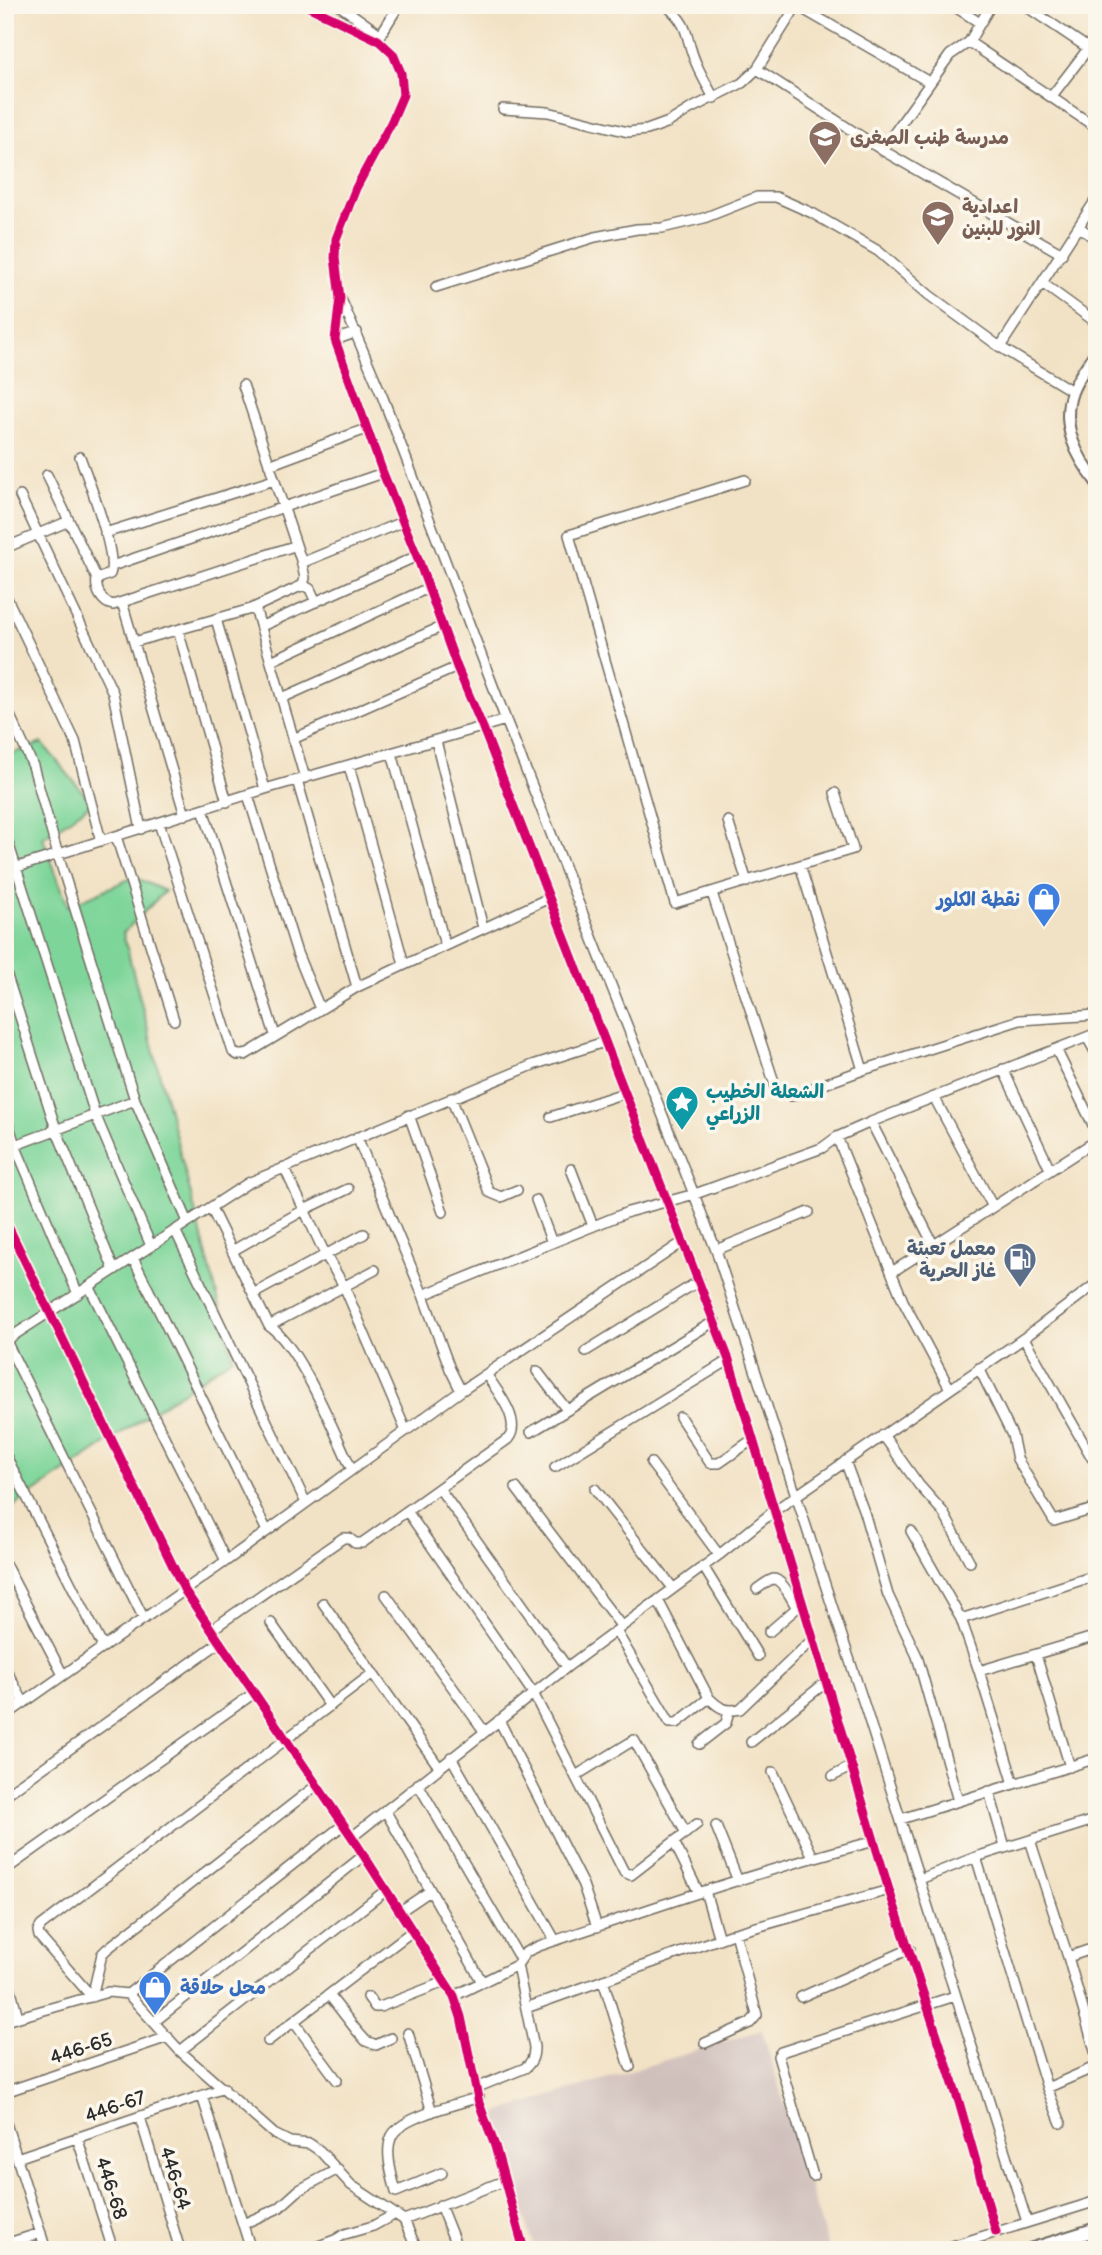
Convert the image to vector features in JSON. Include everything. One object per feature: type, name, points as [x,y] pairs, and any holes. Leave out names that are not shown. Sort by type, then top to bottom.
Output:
[{"type":"highway","points":[[1030,2250],[1097,2229]]},
{"type":"main road","points":[[1097,350],[1072,391],[1069,419],[1072,442],[1081,462],[1097,483]]},
{"type":"street","points":[[305,5],[379,37]]},
{"type":"street","points":[[339,5],[379,37],[393,54],[401,73],[403,95],[356,188],[336,239],[335,258],[340,298],[335,340],[457,667],[484,728],[729,1360],[799,1605],[889,1890],[928,2003],[996,2232]]},
{"type":"street","points":[[379,37],[399,5]]},
{"type":"street","points":[[666,5],[683,23],[695,62],[714,98]]},
{"type":"street","points":[[503,109],[548,112],[628,132],[647,130],[669,122],[742,83],[757,69],[796,5],[929,82]]},
{"type":"street","points":[[952,5],[980,23]]},
{"type":"street","points":[[882,150],[950,55],[969,42],[991,5]]},
{"type":"street","points":[[1024,5],[1088,48]]},
{"type":"street","points":[[1051,97],[1097,37]]},
{"type":"street","points":[[969,42],[1097,128]]},
{"type":"street","points":[[757,69],[882,150],[1062,254]]},
{"type":"street","points":[[436,287],[595,237],[637,229],[662,228],[704,218],[757,197],[768,196],[787,201],[812,213],[878,251],[929,295],[1000,346],[1072,391]]},
{"type":"street","points":[[1000,346],[1097,198]]},
{"type":"street","points":[[1079,227],[1097,240]]},
{"type":"street","points":[[1042,284],[1097,323]]},
{"type":"street","points":[[340,298],[357,332],[506,720],[716,1250],[901,1819],[1027,2222]]},
{"type":"street","points":[[335,340],[357,332]]},
{"type":"street","points":[[134,642],[251,609],[303,585],[305,578],[300,560],[243,385]]},
{"type":"street","points":[[269,465],[366,429]]},
{"type":"street","points":[[80,457],[105,533],[112,566],[110,574],[97,579]]},
{"type":"street","points":[[112,566],[383,473]]},
{"type":"street","points":[[47,475],[97,579],[96,584],[106,604],[113,605],[294,546]]},
{"type":"street","points":[[105,533],[274,480]]},
{"type":"street","points":[[745,480],[569,535],[675,903],[853,849],[835,793]]},
{"type":"street","points":[[20,496],[113,693],[141,829]]},
{"type":"street","points":[[5,548],[69,521]]},
{"type":"street","points":[[300,560],[306,561],[402,522]]},
{"type":"street","points":[[262,626],[417,556]]},
{"type":"street","points":[[303,585],[310,589],[316,602]]},
{"type":"street","points":[[271,661],[428,588]]},
{"type":"street","points":[[5,594],[75,741],[101,841]]},
{"type":"street","points":[[122,602],[185,815]]},
{"type":"street","points":[[251,609],[258,614],[262,626],[357,987]]},
{"type":"street","points":[[216,619],[265,789]]},
{"type":"street","points":[[282,698],[443,626]]},
{"type":"street","points":[[178,630],[227,802]]},
{"type":"street","points":[[293,739],[457,667]]},
{"type":"street","points":[[5,705],[33,766],[135,1100],[188,1222]]},
{"type":"street","points":[[5,871],[265,789],[506,720]]},
{"type":"street","points":[[436,741],[483,928]]},
{"type":"street","points":[[392,753],[445,945]]},
{"type":"street","points":[[349,766],[404,964]]},
{"type":"street","points":[[248,795],[297,953],[320,1009]]},
{"type":"street","points":[[203,809],[275,1035]]},
{"type":"street","points":[[728,821],[747,883]]},
{"type":"street","points":[[159,823],[233,1052],[238,1055],[245,1055],[357,987],[549,898]]},
{"type":"street","points":[[5,833],[95,1114],[150,1247]]},
{"type":"street","points":[[116,836],[174,1020]]},
{"type":"street","points":[[800,865],[863,1070]]},
{"type":"street","points":[[712,893],[776,1088],[791,1096],[1020,1020],[1097,1015]]},
{"type":"street","points":[[5,970],[56,1129],[114,1270]]},
{"type":"street","points":[[423,1295],[628,1212],[695,1194],[822,1148],[837,1137],[871,1122],[1092,1035],[1097,1055]]},
{"type":"street","points":[[144,1619],[5,1341],[248,1183],[533,1065],[604,1042]]},
{"type":"street","points":[[1056,1049],[1097,1133]]},
{"type":"street","points":[[1003,1069],[1050,1169]]},
{"type":"street","points":[[551,1117],[624,1093]]},
{"type":"street","points":[[934,1097],[993,1207]]},
{"type":"street","points":[[451,1098],[489,1192],[500,1197],[517,1190]]},
{"type":"street","points":[[5,1149],[135,1100]]},
{"type":"street","points":[[5,1114],[15,1145],[78,1294]]},
{"type":"street","points":[[409,1115],[443,1212]]},
{"type":"street","points":[[871,1122],[934,1246]]},
{"type":"street","points":[[357,1137],[461,1391]]},
{"type":"street","points":[[837,1137],[903,1301],[950,1389]]},
{"type":"street","points":[[892,1272],[1097,1140]]},
{"type":"street","points":[[284,1167],[325,1254],[344,1286],[406,1431]]},
{"type":"street","points":[[571,1169],[593,1226]]},
{"type":"street","points":[[232,1251],[304,1210],[348,1189]]},
{"type":"street","points":[[536,1200],[552,1243]]},
{"type":"street","points":[[211,1208],[269,1326],[298,1358],[352,1470]]},
{"type":"street","points":[[716,1250],[809,1212]]},
{"type":"street","points":[[5,1220],[184,1591],[352,1837],[454,1996],[479,2097],[524,2250]]},
{"type":"street","points":[[175,1230],[306,1503]]},
{"type":"street","points":[[253,1294],[364,1234]]},
{"type":"street","points":[[5,1716],[461,1391],[683,1242]]},
{"type":"street","points":[[133,1258],[267,1531]]},
{"type":"street","points":[[269,1326],[375,1270]]},
{"type":"street","points":[[586,1351],[699,1281]]},
{"type":"street","points":[[352,1837],[566,1667],[719,1555],[774,1510],[1024,1339],[1097,1283]]},
{"type":"street","points":[[89,1286],[226,1561]]},
{"type":"street","points":[[531,1432],[715,1321]]},
{"type":"street","points":[[1024,1339],[1092,1458],[1097,1462]]},
{"type":"street","points":[[555,1467],[729,1360]]},
{"type":"street","points":[[979,1368],[1012,1435],[1017,1459],[1054,1521],[1097,1508]]},
{"type":"street","points":[[537,1371],[567,1410]]},
{"type":"street","points":[[211,1630],[343,1538],[362,1543],[508,1439],[513,1433],[513,1421],[486,1374]]},
{"type":"street","points":[[680,1417],[710,1463],[719,1463],[752,1440]]},
{"type":"street","points":[[883,1435],[919,1485],[943,1512],[970,1562]]},
{"type":"street","points":[[5,1454],[103,1647]]},
{"type":"street","points":[[845,1461],[864,1512],[888,1595],[915,1649],[958,1801]]},
{"type":"street","points":[[651,1463],[719,1555]]},
{"type":"street","points":[[439,1488],[566,1667]]},
{"type":"street","points":[[516,1488],[619,1629],[670,1723],[677,1723],[709,1698]]},
{"type":"street","points":[[595,1489],[673,1588]]},
{"type":"street","points":[[407,1511],[533,1693],[627,1875],[631,1875],[697,1824]]},
{"type":"street","points":[[911,1531],[961,1619],[1014,1784]]},
{"type":"street","points":[[5,1564],[63,1675]]},
{"type":"street","points":[[703,1566],[758,1656]]},
{"type":"street","points":[[961,1619],[1097,1575]]},
{"type":"street","points":[[757,1589],[776,1579],[799,1605]]},
{"type":"street","points":[[386,1595],[484,1731]]},
{"type":"street","points":[[658,1600],[709,1698],[719,1708],[729,1711],[740,1709],[812,1640]]},
{"type":"street","points":[[323,1603],[439,1767]]},
{"type":"street","points":[[769,1632],[799,1605]]},
{"type":"street","points":[[271,1623],[330,1706]]},
{"type":"street","points":[[979,1671],[1097,1636]]},
{"type":"street","points":[[5,1795],[219,1642]]},
{"type":"street","points":[[1036,1655],[1070,1767]]},
{"type":"street","points":[[5,1668],[24,1703]]},
{"type":"street","points":[[92,1997],[39,1936],[41,1926],[373,1673]]},
{"type":"street","points":[[751,1742],[804,1697],[825,1683]]},
{"type":"street","points":[[5,1870],[254,1693]]},
{"type":"street","points":[[699,1744],[726,1723],[729,1711]]},
{"type":"street","points":[[499,1720],[583,1885],[597,1927]]},
{"type":"street","points":[[577,1776],[634,1740],[686,1833]]},
{"type":"street","points":[[451,1757],[555,1940]]},
{"type":"street","points":[[901,1819],[1097,1758]]},
{"type":"street","points":[[833,1776],[852,1766]]},
{"type":"street","points":[[773,1772],[813,1857]]},
{"type":"street","points":[[418,1784],[518,1962],[534,2047],[531,2063],[478,2087]]},
{"type":"street","points":[[92,1997],[102,1954],[107,1949],[317,1786]]},
{"type":"street","points":[[989,1791],[1005,1847]]},
{"type":"street","points":[[385,1810],[482,1982]]},
{"type":"street","points":[[920,1879],[1005,1847],[1097,1819]]},
{"type":"street","points":[[128,1994],[343,1825]]},
{"type":"street","points":[[716,1826],[738,1881]]},
{"type":"street","points":[[1030,1840],[1097,2058]]},
{"type":"street","points":[[454,1996],[518,1962],[526,1952],[555,1940],[813,1857],[874,1841]]},
{"type":"street","points":[[674,1842],[702,1892],[719,1939]]},
{"type":"street","points":[[154,2022],[363,1856]]},
{"type":"street","points":[[976,1857],[1047,2088],[1061,2123]]},
{"type":"street","points":[[526,2008],[735,1933],[889,1890]]},
{"type":"street","points":[[180,2051],[385,1891]]},
{"type":"street","points":[[399,1912],[430,1891]]},
{"type":"street","points":[[268,2041],[411,1932]]},
{"type":"street","points":[[705,2043],[750,2023],[757,2015],[735,1933]]},
{"type":"street","points":[[1068,1957],[1097,1947]]},
{"type":"street","points":[[801,1997],[910,1949]]},
{"type":"street","points":[[5,1968],[18,2017]]},
{"type":"street","points":[[603,1980],[630,2067]]},
{"type":"street","points":[[368,1997],[374,2007],[380,2007],[444,1982]]},
{"type":"street","points":[[5,2021],[108,1992],[128,1994],[180,2051],[280,2139],[310,2144],[338,2169],[351,2185],[404,2220],[417,2250]]},
{"type":"street","points":[[329,1995],[366,2041],[376,2045],[391,2038]]},
{"type":"street","points":[[813,2176],[778,2056],[781,2052],[955,1996]]},
{"type":"street","points":[[294,2022],[337,2080]]},
{"type":"street","points":[[408,2033],[432,2112]]},
{"type":"street","name":"446-65","points":[[5,2092],[168,2037]]},
{"type":"street","points":[[1047,2088],[1097,2066]]},
{"type":"street","name":"446-67","points":[[17,2158],[225,2088]]},
{"type":"street","points":[[202,2096],[251,2250]]},
{"type":"street","points":[[308,2250],[373,2225],[391,2211],[396,2192],[389,2142],[397,2128],[432,2112],[479,2097]]},
{"type":"street","name":"446-64","points":[[139,2117],[180,2250]]},
{"type":"street","points":[[5,2120],[46,2250]]},
{"type":"street","name":"446-68","points":[[77,2137],[113,2250]]},
{"type":"street","points":[[243,2224],[279,2208],[299,2190],[338,2169]]},
{"type":"street","points":[[396,2192],[442,2172]]},
{"type":"street","points":[[404,2220],[504,2181]]},
{"type":"street","points":[[939,2250],[1097,2201]]},
{"type":"street","points":[[440,2205],[458,2250]]},
{"type":"street","points":[[5,2244],[41,2233]]},
{"type":"shaded area","points":[[762,2030],[829,2250],[535,2250],[493,2114]]},
{"type":"green space","points":[[42,743],[92,803],[43,838],[68,906],[134,877],[165,891],[123,933],[233,1357],[5,1512],[5,756]]},
{"type":"cycle path","points":[[305,5],[378,40],[393,54],[401,73],[403,95],[356,188],[336,239],[335,258],[340,298],[335,340],[457,667],[729,1360],[889,1890],[959,2102],[996,2232]]},
{"type":"cycle path","points":[[5,1220],[185,1591],[352,1837],[454,1996],[479,2103],[495,2146],[524,2250]]},
{"type":"place","name":"مدرسة طنب الصغرى","points":[[825,167]]},
{"type":"place","name":"اعدادية النور للبنين","points":[[938,247]]},
{"type":"place","name":"نقطة الكلور","points":[[1044,929]]},
{"type":"place","name":"الشعلة الخطيب الزراعي","points":[[682,1132]]},
{"type":"place","name":"معمل تعبئة غاز الحرية","points":[[1020,1289]]},
{"type":"place","name":"محل حلاقة","points":[[155,2017]]}]
